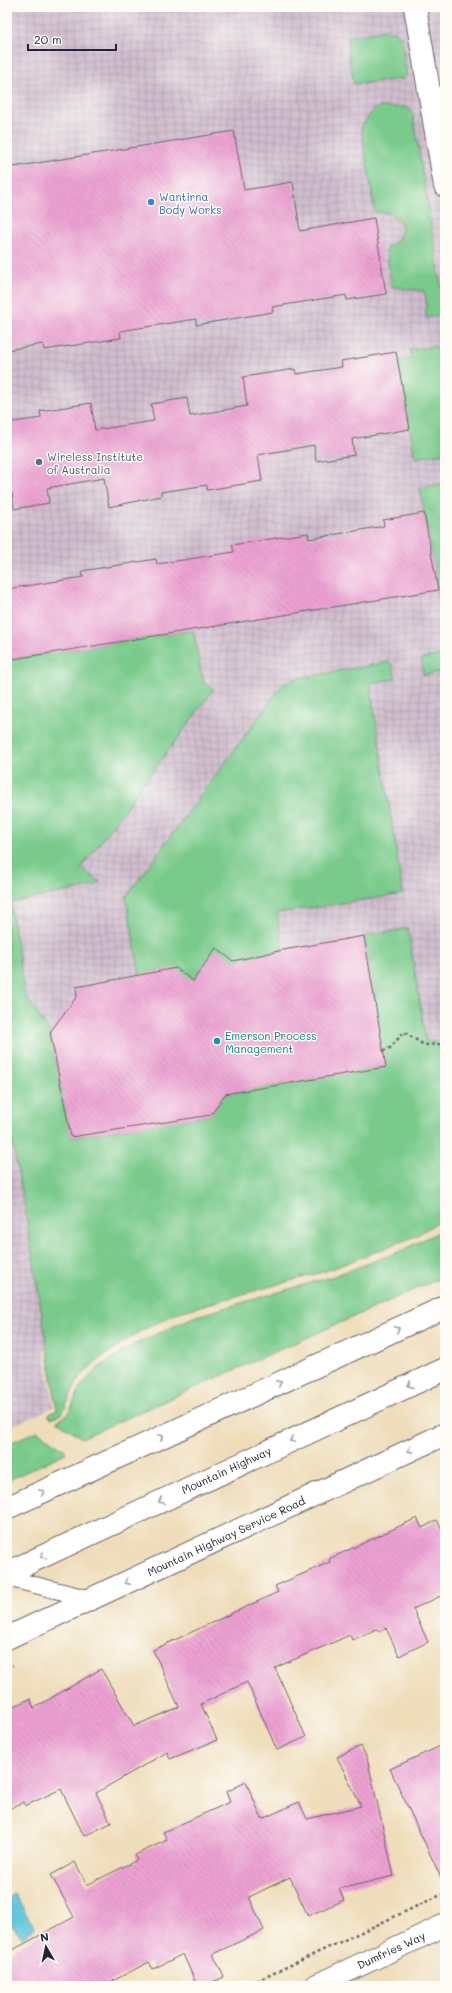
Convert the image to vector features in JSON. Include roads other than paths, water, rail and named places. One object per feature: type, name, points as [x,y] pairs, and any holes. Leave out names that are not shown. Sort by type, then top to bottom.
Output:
[{"type":"main road","points":[[415,7],[445,186]]},
{"type":"main road","points":[[7,1508],[445,1308]]},
{"type":"main road","name":"Mountain Highway","points":[[7,1573],[445,1369]]},
{"type":"main road","name":"Mountain Highway Service Road","points":[[7,1638],[445,1434]]},
{"type":"main road","name":"Dumfries Way","points":[[315,1986],[445,1925]]},
{"type":"lane","points":[[7,1578],[91,1599]]},
{"type":"water","points":[[14,1894],[35,1928],[22,1937],[14,1928],[8,1915],[7,1898]]},
{"type":"place","name":"Wantirna Body Works","points":[[151,202]]},
{"type":"place","name":"Wireless Institute of Australia","points":[[39,462]]},
{"type":"place","name":"Emerson Process Management","points":[[217,1041]]}]
